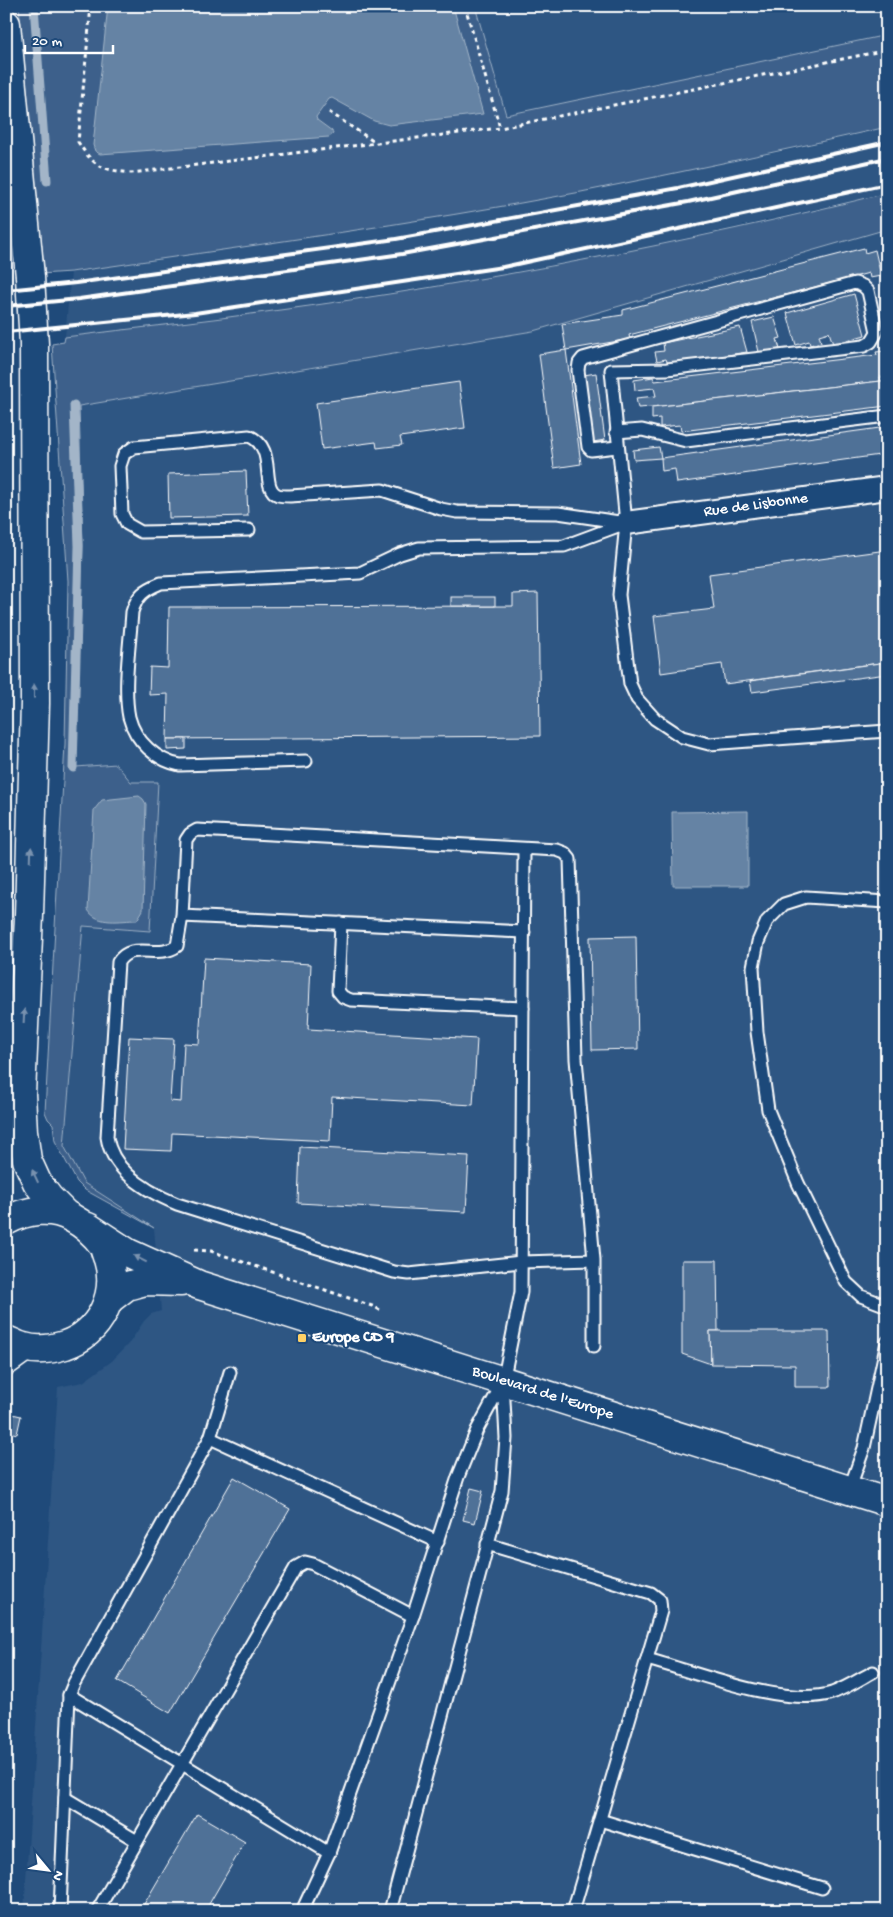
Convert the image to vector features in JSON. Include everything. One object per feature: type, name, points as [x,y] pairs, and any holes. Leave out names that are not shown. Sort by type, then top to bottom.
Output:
[{"type":"main road","points":[[6,24],[30,277],[34,344],[35,703],[29,915],[21,1094],[23,1132],[27,1160],[37,1182],[49,1198],[76,1220],[104,1247],[112,1272],[110,1298],[98,1323],[77,1341],[51,1349],[12,1349]]},
{"type":"main road","name":"Boulevard de l'Europe","points":[[10,1216],[40,1210],[76,1220],[135,1256],[199,1285],[887,1502]]},
{"type":"main road","name":"Boulevard de l'Europe","points":[[110,1298],[127,1286],[145,1282],[173,1281],[199,1285]]},
{"type":"street","name":"Rue de Lisbonne","points":[[626,523],[887,488]]},
{"type":"lane","points":[[611,370],[668,369],[864,346],[871,342],[877,332],[868,291],[863,286],[855,283],[582,358],[578,370],[588,447],[591,450],[617,447]]},
{"type":"lane","points":[[610,350],[617,447],[626,523],[619,595],[630,684],[637,699],[655,719],[682,737],[709,744],[887,731]]},
{"type":"lane","points":[[616,432],[642,430],[686,441],[887,416]]},
{"type":"lane","points":[[249,530],[142,532],[127,524],[122,514],[120,466],[124,454],[134,447],[248,436],[258,439],[263,447],[270,488],[277,495],[290,496],[382,490],[456,512],[558,513],[626,523]]},
{"type":"lane","points":[[306,761],[180,765],[167,763],[154,754],[141,740],[130,720],[127,700],[132,612],[136,599],[148,588],[161,583],[360,573],[400,554],[418,548],[564,546],[626,523]]},
{"type":"lane","points":[[594,1260],[521,1262],[408,1274],[394,1272],[170,1201],[155,1195],[115,1161],[109,1150],[107,1137],[118,962],[123,954],[129,951],[169,952],[177,946],[182,916],[186,840],[190,834],[196,830],[566,852],[570,859],[576,1059],[594,1260],[594,1346]]},
{"type":"lane","points":[[390,1911],[502,1491],[506,1438],[503,1382],[520,1292],[524,849]]},
{"type":"lane","points":[[887,902],[806,897],[784,904],[767,921],[758,942],[753,967],[757,1032],[768,1110],[798,1183],[846,1282],[861,1296],[887,1306]]},
{"type":"lane","points":[[182,916],[524,932]]},
{"type":"lane","points":[[341,924],[338,991],[343,997],[351,1000],[523,1008]]},
{"type":"lane","points":[[850,1490],[864,1448],[887,1342]]},
{"type":"lane","points":[[60,1911],[69,1695],[210,1438],[230,1372]]},
{"type":"lane","points":[[302,1911],[329,1853],[413,1616],[458,1477],[477,1430],[503,1382]]},
{"type":"lane","points":[[210,1438],[438,1542]]},
{"type":"lane","points":[[487,1544],[651,1593],[660,1600],[661,1611],[573,1911]]},
{"type":"lane","points":[[96,1911],[296,1567],[305,1562],[313,1564],[413,1616]]},
{"type":"lane","points":[[647,1659],[762,1692],[797,1697],[831,1693],[873,1672]]},
{"type":"lane","points":[[69,1695],[329,1853]]},
{"type":"lane","points":[[65,1798],[137,1841]]},
{"type":"lane","points":[[600,1820],[822,1888]]},
{"type":"path","points":[[91,6],[78,142],[89,159],[104,170],[131,173],[500,128],[887,50]]},
{"type":"path","points":[[465,6],[500,128]]},
{"type":"path","points":[[330,112],[376,143]]},
{"type":"shaded area","points":[[19,6],[475,6],[506,115],[887,35],[887,127],[658,177],[518,204],[263,244],[71,272],[40,274],[44,269]]},
{"type":"shaded area","points":[[108,6],[453,6],[483,114],[389,125],[374,121],[332,98],[329,99],[316,117],[317,120],[332,131],[333,134],[329,137],[100,154],[95,151],[93,145]]},
{"type":"shaded area","points":[[475,6],[887,6],[887,35],[506,115]]},
{"type":"shaded area","points":[[887,127],[887,193],[630,251],[471,280],[274,311],[65,337],[71,272],[327,234],[580,192],[794,149]]},
{"type":"shaded area","points":[[887,193],[887,229],[533,331],[79,406],[83,546],[76,767],[116,764],[131,782],[158,782],[150,931],[83,926],[64,1146],[84,1183],[154,1228],[85,1190],[77,1182],[55,1141],[53,1124],[45,1112],[65,744],[68,581],[52,344],[64,342],[65,337],[273,311],[505,275],[735,229]]},
{"type":"shaded area","points":[[887,229],[887,1911],[24,1911],[58,1387],[83,1382],[112,1361],[130,1342],[144,1321],[151,1314],[161,1311],[154,1228],[84,1183],[64,1147],[83,925],[150,930],[158,782],[131,782],[116,764],[76,767],[83,546],[79,406],[533,331]]},
{"type":"shaded area","points":[[139,796],[146,804],[143,910],[137,920],[104,920],[92,915],[88,910],[94,810],[102,800]]},
{"type":"shaded area","points":[[748,811],[748,886],[673,886],[672,812]]},
{"type":"building","points":[[864,248],[865,253],[875,250],[881,276],[870,278],[869,273],[629,335],[630,339],[566,350],[562,324],[623,315],[623,310]]},
{"type":"building","points":[[887,275],[887,305],[881,276]]},
{"type":"building","points":[[854,294],[865,335],[833,344],[829,332],[819,335],[821,342],[810,345],[809,341],[796,345],[787,313]]},
{"type":"building","points":[[774,317],[781,338],[777,339],[780,349],[759,352],[752,322]]},
{"type":"building","points":[[740,327],[747,352],[668,364],[666,359],[657,361],[655,352],[664,351],[663,343]]},
{"type":"building","points":[[566,350],[581,464],[554,468],[539,354]]},
{"type":"building","points":[[886,351],[887,376],[880,377],[881,381],[638,408],[636,398],[656,396],[654,388],[635,390],[634,380],[653,377],[655,381],[877,355],[876,352]]},
{"type":"building","points":[[596,373],[605,440],[593,442],[584,375]]},
{"type":"building","points":[[887,381],[887,406],[681,431],[680,425],[660,427],[660,418],[652,419],[652,407]]},
{"type":"building","points":[[459,382],[465,428],[400,437],[402,445],[377,448],[376,442],[322,449],[316,403]]},
{"type":"building","points":[[887,427],[887,454],[677,483],[675,469],[662,471],[661,458]]},
{"type":"building","points":[[659,447],[661,458],[634,460],[633,450]]},
{"type":"building","points":[[246,471],[248,516],[169,518],[168,474]]},
{"type":"building","points":[[887,550],[887,662],[725,684],[722,664],[661,673],[654,616],[714,609],[709,574]]},
{"type":"building","points":[[538,593],[540,736],[167,739],[168,694],[149,695],[150,667],[168,668],[169,607],[513,606],[513,594]]},
{"type":"building","points":[[451,597],[495,597],[495,606],[451,606]]},
{"type":"building","points":[[887,662],[887,674],[752,692],[750,681]]},
{"type":"building","points":[[167,739],[186,739],[186,749],[167,750]]},
{"type":"building","points":[[636,936],[638,1049],[592,1050],[590,937]]},
{"type":"building","points":[[204,958],[311,964],[308,1029],[477,1039],[473,1105],[332,1097],[330,1141],[172,1133],[171,1151],[123,1149],[129,1037],[174,1039],[170,1101],[181,1102],[184,1043],[199,1044]]},
{"type":"building","points":[[300,1147],[469,1156],[466,1212],[298,1203]]},
{"type":"building","points":[[682,1260],[717,1260],[718,1331],[710,1331],[711,1364],[682,1354]]},
{"type":"building","points":[[710,1331],[829,1331],[830,1387],[795,1387],[795,1365],[711,1364]]},
{"type":"building","points":[[8,1413],[21,1416],[17,1434],[6,1431]]},
{"type":"building","points":[[234,1477],[290,1509],[170,1713],[117,1681]]},
{"type":"building","points":[[471,1488],[483,1491],[475,1523],[463,1520]]},
{"type":"building","points":[[197,1814],[245,1842],[205,1911],[140,1911]]},
{"type":"waterway","points":[[34,6],[47,181]]},
{"type":"waterway","points":[[73,768],[79,546],[74,405]]},
{"type":"railway","points":[[6,290],[76,283],[396,239],[678,188],[887,142]]},
{"type":"railway","points":[[6,306],[79,299],[402,254],[688,202],[887,158]]},
{"type":"railway","points":[[6,332],[195,313],[503,267],[887,184]]},
{"type":"place","name":"Europe CD 9","points":[[302,1338]]}]
